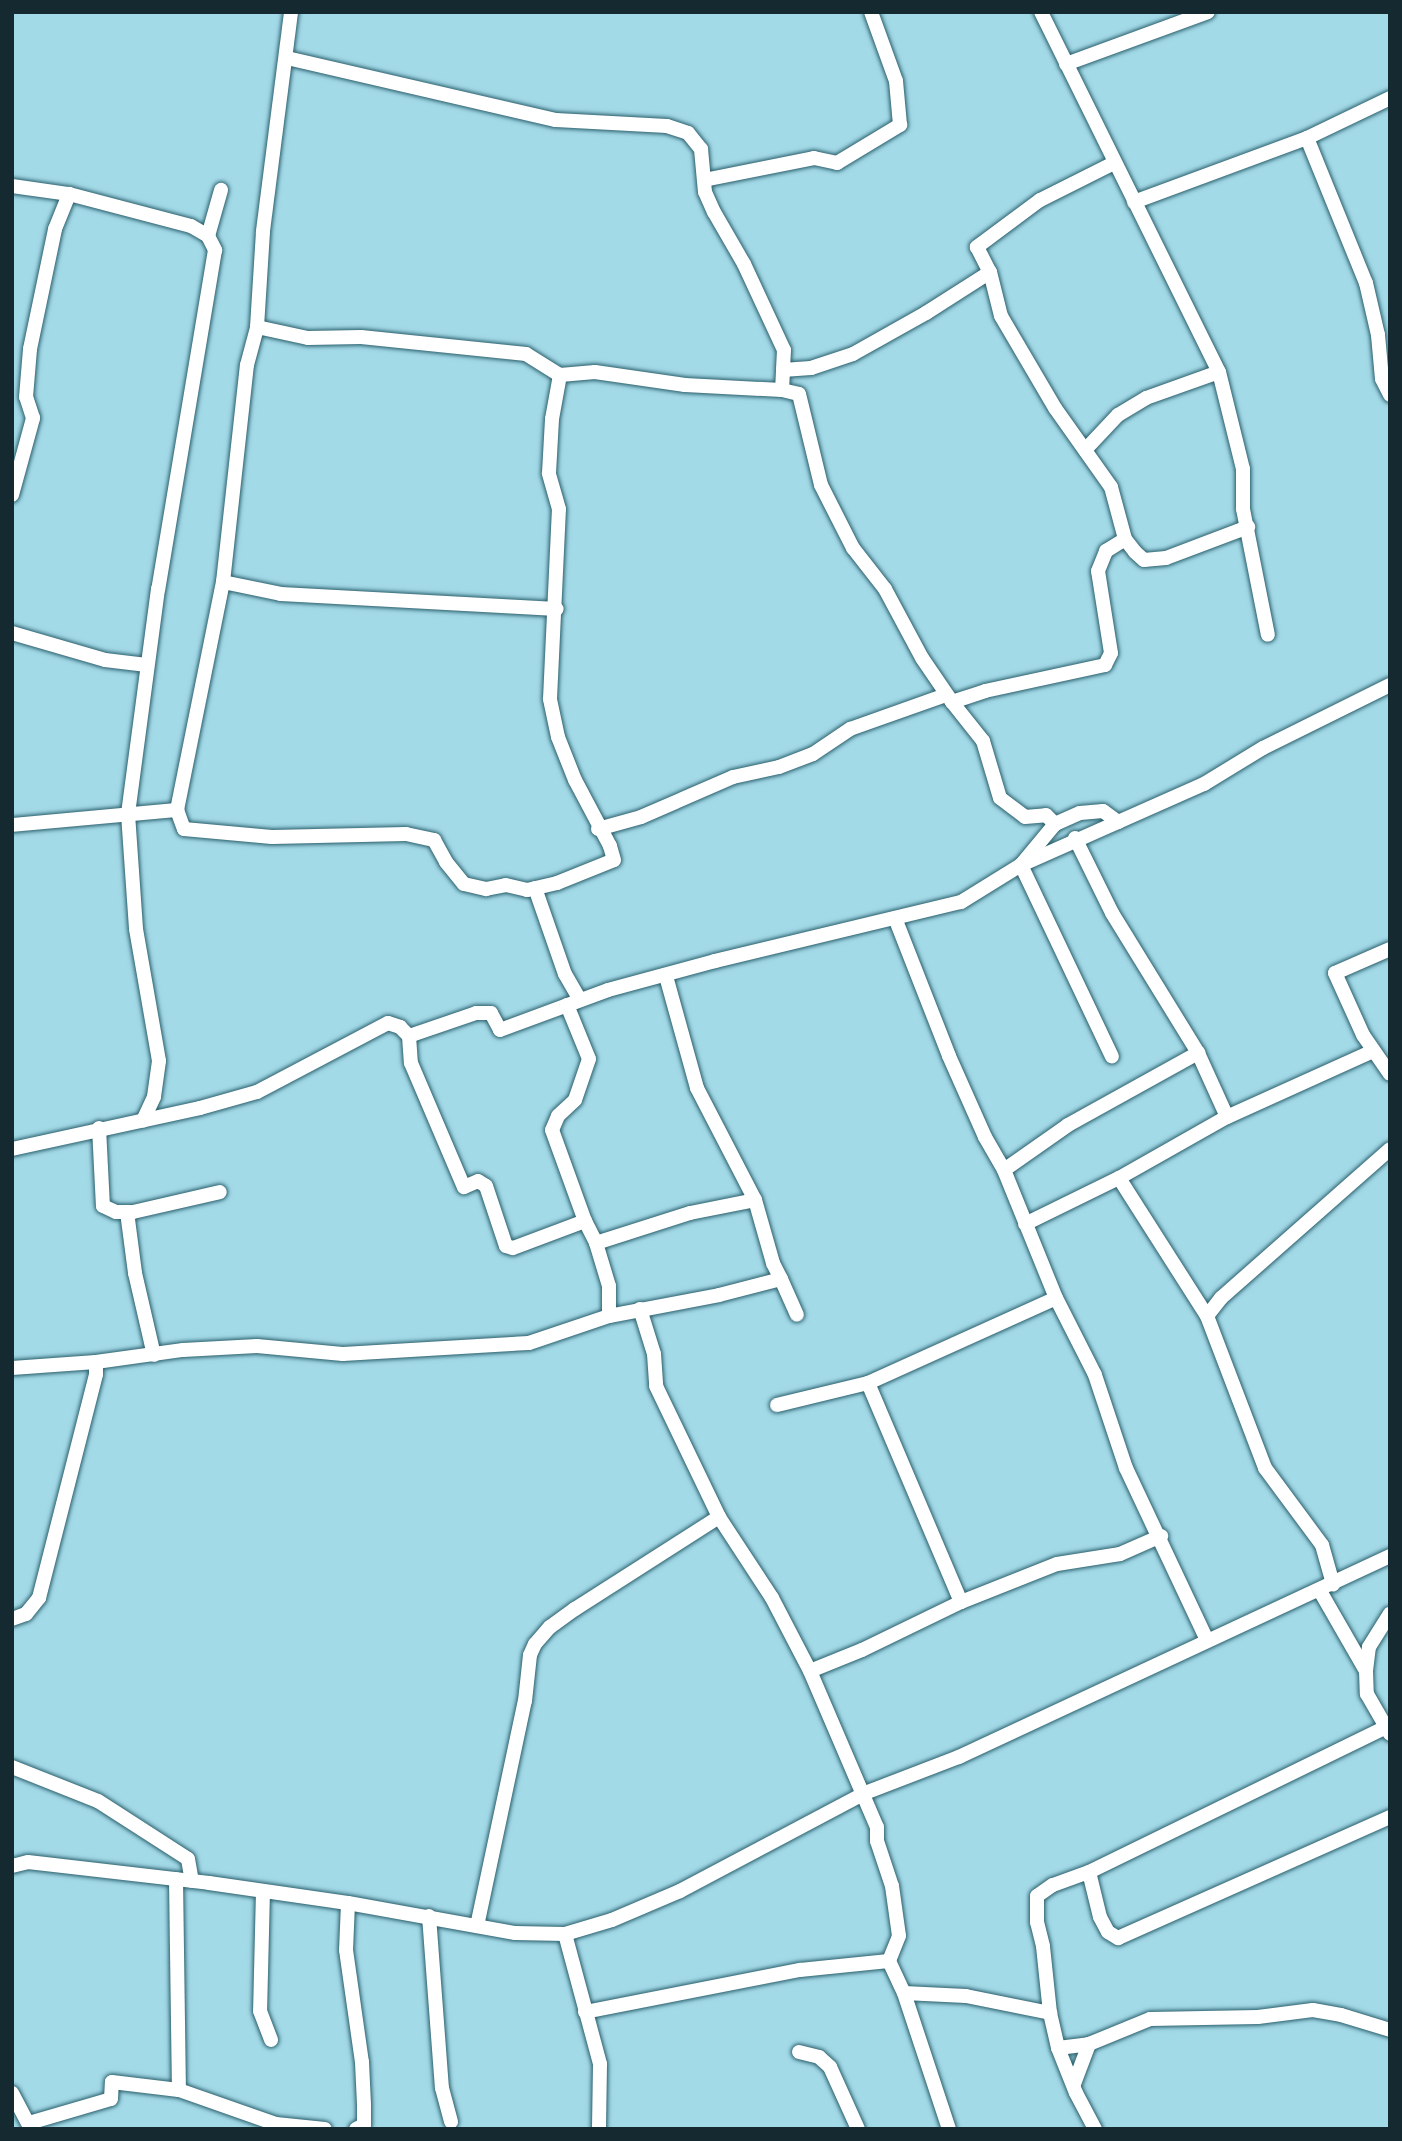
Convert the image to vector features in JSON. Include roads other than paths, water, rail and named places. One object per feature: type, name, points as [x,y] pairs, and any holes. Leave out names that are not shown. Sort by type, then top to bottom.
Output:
[{"type":"street","points":[[291,12],[263,231],[257,327],[245,378],[225,540],[223,582],[191,752],[177,810],[184,829],[272,838],[407,834],[435,840],[446,862],[464,884],[486,889],[506,885],[535,888],[557,883],[614,859],[558,737],[550,699],[559,509],[549,473],[552,419],[560,375]]},
{"type":"street","points":[[704,180],[814,158],[837,163],[900,125],[896,81],[871,12]]},
{"type":"street","points":[[1041,12],[1219,372],[1243,469],[1243,509],[1268,635]]},
{"type":"street","points":[[1066,64],[1208,12]]},
{"type":"street","points":[[287,58],[556,121],[667,126],[688,133],[701,149],[705,192],[744,264],[784,350],[782,390]]},
{"type":"street","points":[[1134,202],[1307,138],[1390,98]]},
{"type":"street","points":[[1307,138],[1366,283],[1378,335],[1382,379],[1390,395]]},
{"type":"street","points":[[1114,163],[1040,200],[977,247],[990,272],[1001,316],[1055,408],[1111,487],[1125,539],[1144,560],[1195,550],[1248,527]]},
{"type":"street","points":[[12,186],[69,194],[191,226],[208,236],[215,250],[147,665],[128,814],[136,929],[159,1061],[154,1097],[143,1121]]},
{"type":"street","points":[[208,236],[221,190]]},
{"type":"street","points":[[12,495],[33,418],[26,397],[30,349],[55,229],[69,194]]},
{"type":"street","points":[[783,370],[811,368],[853,354],[990,272]]},
{"type":"street","points":[[257,327],[308,338],[361,337],[526,354],[560,375],[596,372],[685,385],[782,390],[799,394]]},
{"type":"street","points":[[811,368],[799,394],[821,485],[853,548],[885,589],[922,658],[949,699],[983,741],[998,792],[1007,807],[1025,817],[1046,815],[1055,824]]},
{"type":"street","points":[[1085,450],[1118,415],[1146,398],[1219,372]]},
{"type":"street","points":[[598,829],[641,817],[733,777],[802,759],[850,729],[949,699],[1105,665],[1111,653],[1098,571],[1107,551],[1125,539]]},
{"type":"street","points":[[223,582],[281,594],[556,609]]},
{"type":"street","points":[[12,633],[105,660],[147,665]]},
{"type":"street","points":[[409,1036],[476,1013],[491,1013],[500,1030],[574,1002],[715,961],[961,901],[1021,865],[1075,838],[1204,784],[1264,748],[1390,685]]},
{"type":"street","points":[[12,825],[177,810]]},
{"type":"street","points":[[1021,865],[1055,824],[1080,813],[1103,811],[1118,822]]},
{"type":"street","points":[[1075,838],[1112,913],[1198,1053],[1227,1117]]},
{"type":"street","points":[[1021,865],[1112,1056]]},
{"type":"street","points":[[535,888],[574,1002],[589,1059],[575,1100],[558,1116],[552,1130],[585,1221],[596,1243],[609,1286],[610,1316]]},
{"type":"street","points":[[895,918],[949,1056],[985,1137],[1004,1170],[1056,1298],[1095,1375],[1126,1468],[1161,1536],[1207,1640]]},
{"type":"street","points":[[1390,949],[1335,973],[1373,1051],[1390,1074]]},
{"type":"street","points":[[666,976],[698,1088],[755,1200],[773,1263],[797,1315]]},
{"type":"street","points":[[12,1149],[99,1128],[143,1121],[257,1091],[388,1023],[400,1027],[409,1036],[411,1063],[464,1187],[478,1181],[486,1186],[506,1246],[513,1248],[585,1221]]},
{"type":"street","points":[[1025,1224],[1119,1178],[1227,1117],[1373,1051]]},
{"type":"street","points":[[1004,1170],[1068,1125],[1198,1053]]},
{"type":"street","points":[[99,1128],[103,1206],[116,1212],[127,1212],[220,1192]]},
{"type":"street","points":[[1207,1316],[1221,1298],[1390,1149]]},
{"type":"street","points":[[1119,1178],[1207,1316],[1265,1468],[1322,1545],[1326,1588],[1366,1671]]},
{"type":"street","points":[[596,1243],[690,1213],[755,1200]]},
{"type":"street","points":[[127,1212],[135,1273],[153,1354]]},
{"type":"street","points":[[12,1368],[96,1362],[183,1350],[257,1346],[343,1354],[529,1343],[610,1316],[719,1295],[781,1279]]},
{"type":"street","points":[[777,1405],[868,1383],[1056,1298]]},
{"type":"street","points":[[640,1310],[653,1354],[656,1386],[719,1517],[772,1598],[810,1671],[865,1793],[877,1827],[877,1841],[892,1886],[896,1910],[899,1936],[889,1961],[904,1993],[949,2129]]},
{"type":"street","points":[[12,1619],[26,1614],[39,1598],[96,1374],[96,1362]]},
{"type":"street","points":[[868,1383],[961,1602]]},
{"type":"street","points":[[477,1926],[525,1701],[530,1655],[536,1644],[550,1627],[575,1609],[719,1517]]},
{"type":"street","points":[[810,1671],[862,1650],[961,1602],[1058,1564],[1120,1554],[1161,1536]]},
{"type":"street","points":[[12,1866],[28,1862],[176,1879],[348,1903],[515,1933],[565,1934],[612,1920],[680,1891],[865,1793],[960,1757],[1390,1556]]},
{"type":"street","points":[[1095,2129],[1058,2048],[1050,2013],[1043,1946],[1037,1922],[1037,1896],[1053,1885],[1089,1871],[1388,1731],[1367,1694],[1366,1671],[1369,1647],[1390,1614]]},
{"type":"street","points":[[12,1767],[110,1808],[188,1859],[192,1881]]},
{"type":"street","points":[[1089,1871],[1100,1917],[1108,1931],[1118,1938],[1390,1818]]},
{"type":"street","points":[[176,1879],[179,2090]]},
{"type":"street","points":[[263,1891],[260,2011],[271,2040]]},
{"type":"street","points":[[348,1903],[346,1950],[362,2062],[364,2105],[364,2125],[356,2129]]},
{"type":"street","points":[[429,1916],[442,2088],[451,2122]]},
{"type":"street","points":[[565,1934],[600,2064],[599,2129]]},
{"type":"street","points":[[585,2012],[800,1970],[889,1961]]},
{"type":"street","points":[[904,1993],[966,1996],[1050,2013]]},
{"type":"street","points":[[1058,2048],[1089,2044],[1150,2019],[1296,2015],[1312,2010],[1341,2015],[1390,2030]]},
{"type":"street","points":[[1074,2084],[1089,2044]]},
{"type":"street","points":[[799,2052],[818,2057],[830,2067],[858,2129]]},
{"type":"street","points":[[12,2092],[30,2126],[111,2099],[112,2082],[179,2090],[276,2126],[326,2129]]}]
